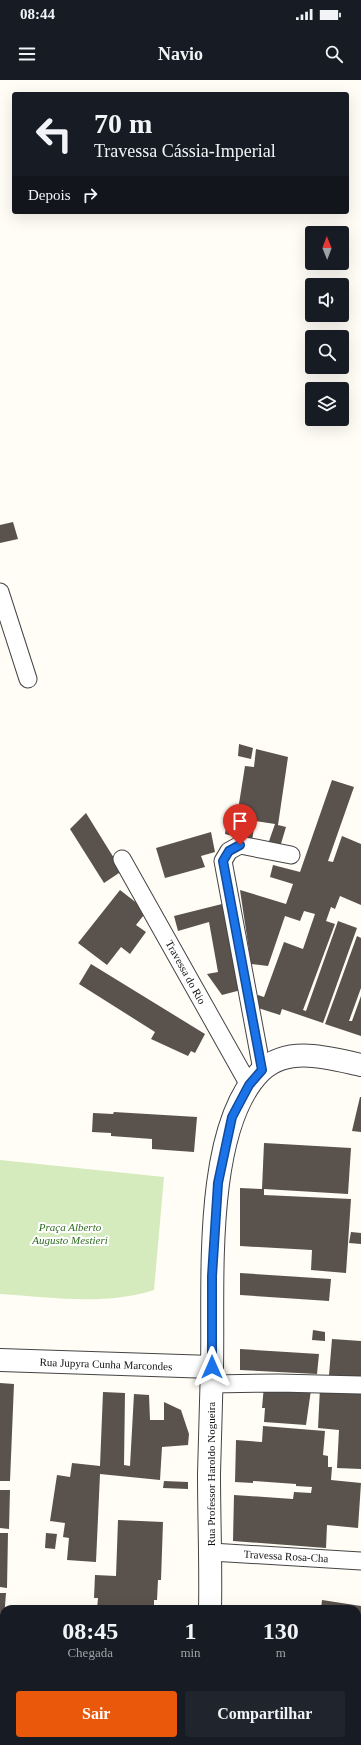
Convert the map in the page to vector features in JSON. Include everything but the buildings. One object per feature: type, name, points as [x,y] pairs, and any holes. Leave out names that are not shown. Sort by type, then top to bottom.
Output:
[{"type":"street","points":[[255,1078],[283,1058],[311,1055],[361,1065]]},
{"type":"street","name":"Rua Professor Haroldo Nogueira","points":[[210,1605],[211,1552],[209,1476],[212,1276],[218,1183],[232,1117],[255,1078]]},
{"type":"street","name":"Rua Jupyra Cunha Marcondes","points":[[0,1360],[211,1375]]},
{"type":"lane","points":[[1,599],[28,679]]},
{"type":"lane","points":[[255,1078],[223,861],[229,851],[240,845],[291,855]]},
{"type":"lane","name":"Travessa do Rio","points":[[122,859],[255,1078]]},
{"type":"lane","points":[[211,1375],[278,1383],[361,1385]]},
{"type":"lane","name":"Travessa Rosa-Cha","points":[[211,1552],[361,1561]]},
{"type":"green space","name":"Praça Alberto Augusto Mestieri","points":[[0,1160],[164,1177],[154,1290],[116,1298],[97,1299],[0,1294]]},
{"type":"route","points":[[212,1367],[212,1276],[218,1183],[232,1117],[249,1085],[262,1070],[223,861],[229,851],[240,845]]}]
